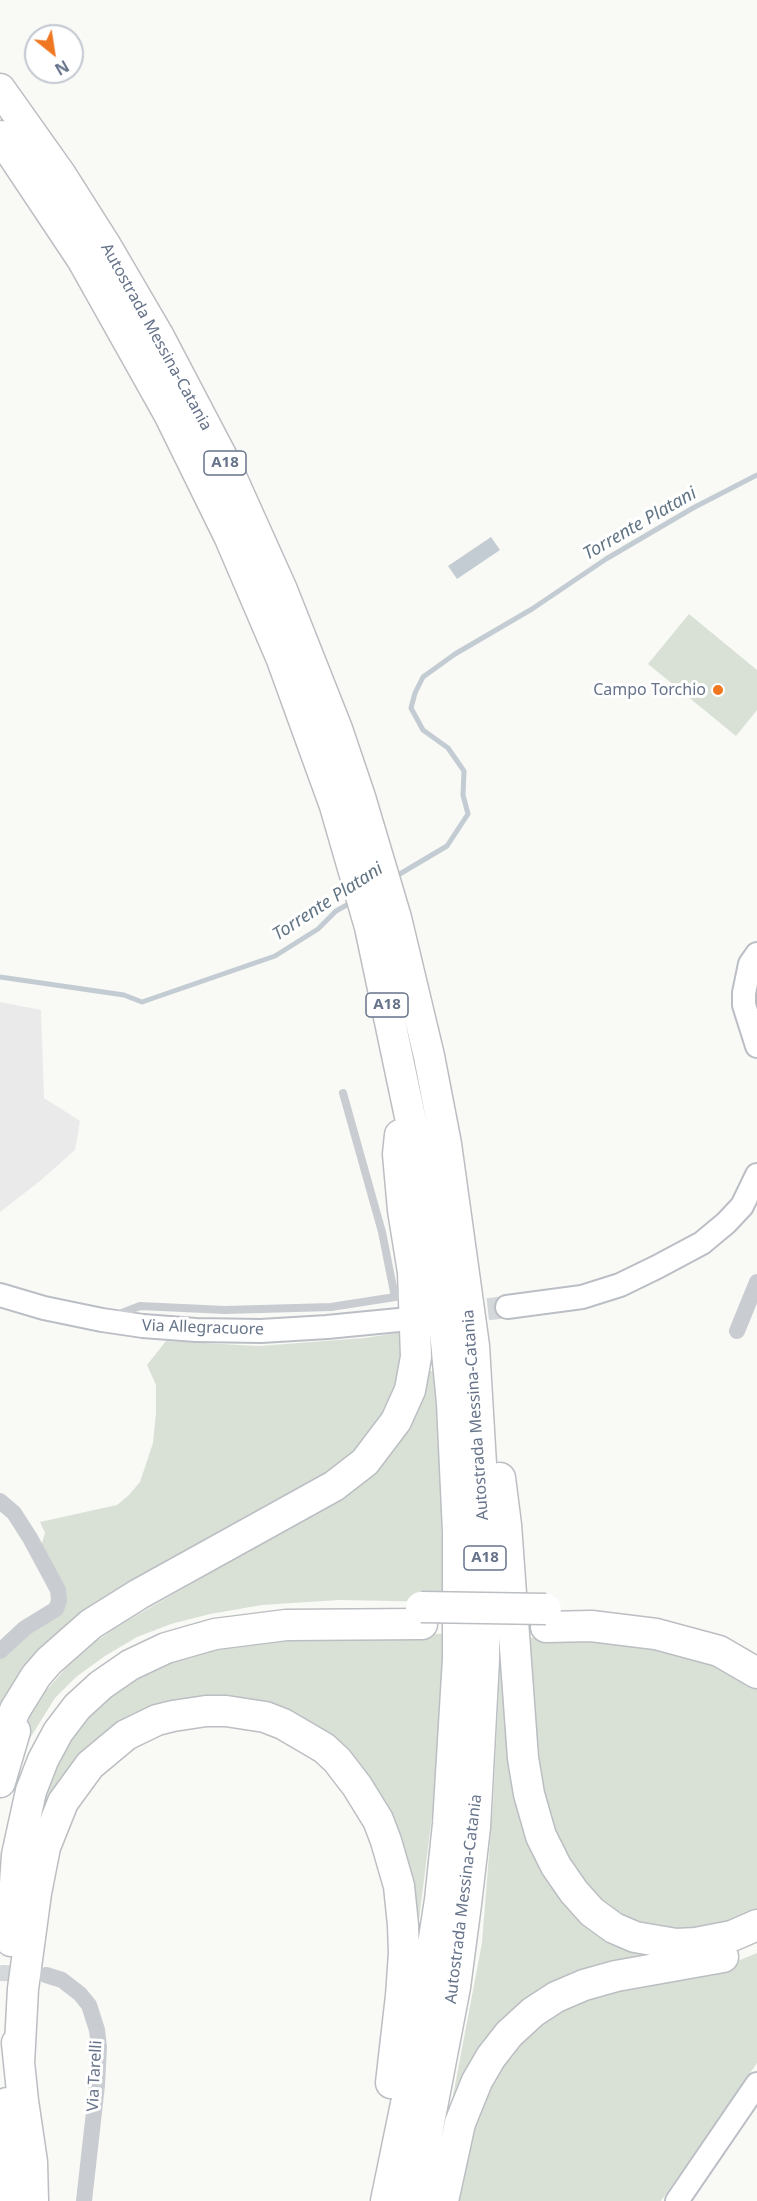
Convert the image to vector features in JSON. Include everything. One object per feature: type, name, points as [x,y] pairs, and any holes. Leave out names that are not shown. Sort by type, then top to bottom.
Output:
[{"type":"highway","name":"Autostrada Messina-Catania","points":[[0,89],[61,175],[106,246],[158,335],[224,461],[282,590],[338,729],[369,875]]},
{"type":"highway","name":"Autostrada Messina-Catania","points":[[0,136],[82,259],[134,349],[199,472],[235,548],[281,657],[334,806],[369,875]]},
{"type":"highway","name":"A18","points":[[369,875],[383,922]]},
{"type":"highway","name":"Autostrada Messina-Catania","points":[[383,922],[404,1084],[427,1197],[440,1280],[447,1346],[458,1532],[458,1659],[450,1801],[440,1900],[415,2060],[386,2201]]},
{"type":"highway","name":"Autostrada Messina-Catania","points":[[383,922],[429,1056],[446,1144],[474,1346],[485,1532],[484,1660],[475,1827],[455,1987],[414,2201]]},
{"type":"highway","points":[[0,1748],[15,1710],[36,1676],[49,1661],[91,1624],[138,1594],[334,1486],[365,1462],[387,1436],[410,1390],[416,1357],[413,1272],[403,1210],[398,1154],[404,1084]]},
{"type":"highway","points":[[0,1782],[10,1743],[24,1711],[45,1680],[70,1652],[98,1630],[142,1602],[338,1491],[370,1467],[393,1441],[413,1400],[424,1357],[425,1304],[413,1209],[401,1173]]},
{"type":"highway","points":[[455,1202],[473,1257],[506,1525],[523,1758],[529,1794],[541,1836],[556,1866],[574,1893],[592,1912],[614,1928],[635,1937],[676,1944],[696,1943],[732,1936],[757,1925]]},
{"type":"highway","points":[[0,1872],[10,1806],[32,1746],[44,1723],[77,1684],[107,1661],[141,1641],[185,1624],[233,1614],[318,1607],[422,1616],[546,1618],[628,1612],[701,1626],[724,1634],[757,1652]]},
{"type":"highway","points":[[8,2201],[11,1935],[17,1855],[31,1791],[43,1760],[58,1732],[77,1707],[101,1685],[130,1665],[166,1648],[215,1634],[294,1625],[422,1616]]},
{"type":"highway","points":[[546,1618],[656,1634],[718,1651],[757,1673]]},
{"type":"highway","points":[[49,2201],[39,2152],[10,2060],[45,1847],[63,1802],[80,1776],[102,1753],[126,1735],[157,1720],[206,1711],[226,1711],[266,1717],[283,1724],[324,1748],[337,1760],[357,1786],[382,1830],[399,1886],[404,1953],[401,1996],[395,2058],[370,2201]]},
{"type":"highway","points":[[443,2201],[460,2123],[477,2081],[491,2057],[509,2034],[533,2012],[556,1997],[584,1984],[616,1976],[714,1960],[757,1945]]},
{"type":"highway","points":[[20,2201],[23,2102]]},
{"type":"highway","points":[[23,2102],[32,2162],[33,2201]]},
{"type":"street","points":[[757,954],[750,964],[744,993],[744,1005],[757,1037]]},
{"type":"street","points":[[507,1307],[582,1297],[620,1285],[657,1267],[702,1243],[726,1223],[742,1206],[757,1175]]},
{"type":"street","points":[[737,1331],[757,1282]]},
{"type":"street","name":"Via Allegracuore","points":[[0,1295],[44,1308],[102,1320],[196,1330],[261,1331],[409,1319]]},
{"type":"street","points":[[0,1501],[14,1513],[30,1538],[58,1590],[59,1602],[56,1609],[25,1628],[0,1651]]},
{"type":"street","name":"Via Tarelli","points":[[46,1975],[62,1980],[80,1994],[89,2005],[97,2030],[99,2046],[97,2085],[84,2201]]},
{"type":"street","points":[[677,2201],[757,2084]]},
{"type":"lane","points":[[102,1320],[140,1306],[225,1310],[331,1307],[395,1297],[382,1232],[343,1093]]},
{"type":"shaded area","points":[[491,537],[500,550],[457,579],[448,566]]},
{"type":"shaded area","name":"Campo Torchio","points":[[689,614],[757,670],[757,710],[736,736],[648,664]]},
{"type":"shaded area","points":[[0,1002],[41,1010],[44,1098],[80,1121],[75,1150],[0,1212]]},
{"type":"shaded area","points":[[411,1331],[405,1380],[356,1458],[104,1606],[0,1727],[0,1659],[13,1645],[63,1611],[41,1546],[45,1533],[40,1522],[117,1505],[140,1482],[153,1443],[156,1413],[156,1385],[147,1365],[166,1341],[259,1346],[364,1338]]},
{"type":"shaded area","points":[[429,1371],[434,1371],[441,1497],[443,1602],[339,1600],[262,1605],[210,1614],[171,1624],[137,1637],[76,1677],[55,1698],[27,1743],[27,1723],[38,1700],[66,1668],[95,1642],[118,1626],[339,1499],[373,1474],[400,1442],[415,1416],[426,1391]]},
{"type":"shaded area","points":[[504,1592],[555,1881],[681,1953],[501,2029],[433,2201],[482,1943],[493,1804]]},
{"type":"shaded area","points":[[397,1633],[443,1634],[440,1751],[417,1936],[377,1799],[232,1706],[98,1750],[22,1926],[33,1812],[81,1717],[136,1672],[214,1643]]},
{"type":"shaded area","points":[[591,1636],[698,1653],[757,1684],[757,1912],[735,1926],[674,1934],[620,1921],[578,1884],[537,1790],[524,1638]]},
{"type":"shaded area","points":[[757,1953],[757,2063],[661,2201],[451,2201],[467,2122],[515,2039],[567,2001],[723,1967]]},
{"type":"waterway","name":"Torrente Platani","points":[[393,878],[447,846],[468,814],[463,795],[464,771],[448,748],[423,730],[411,708],[423,677],[455,654],[532,609],[606,559],[693,508],[757,475]]},
{"type":"waterway","name":"Torrente Platani","points":[[0,977],[124,995],[142,1002],[275,956],[318,929],[336,911],[354,901]]},
{"type":"tunnel","points":[[455,1313],[507,1307]]},
{"type":"tunnel","points":[[0,1973],[30,1974]]},
{"type":"place","name":"Campo Torchio","points":[[718,690]]}]
